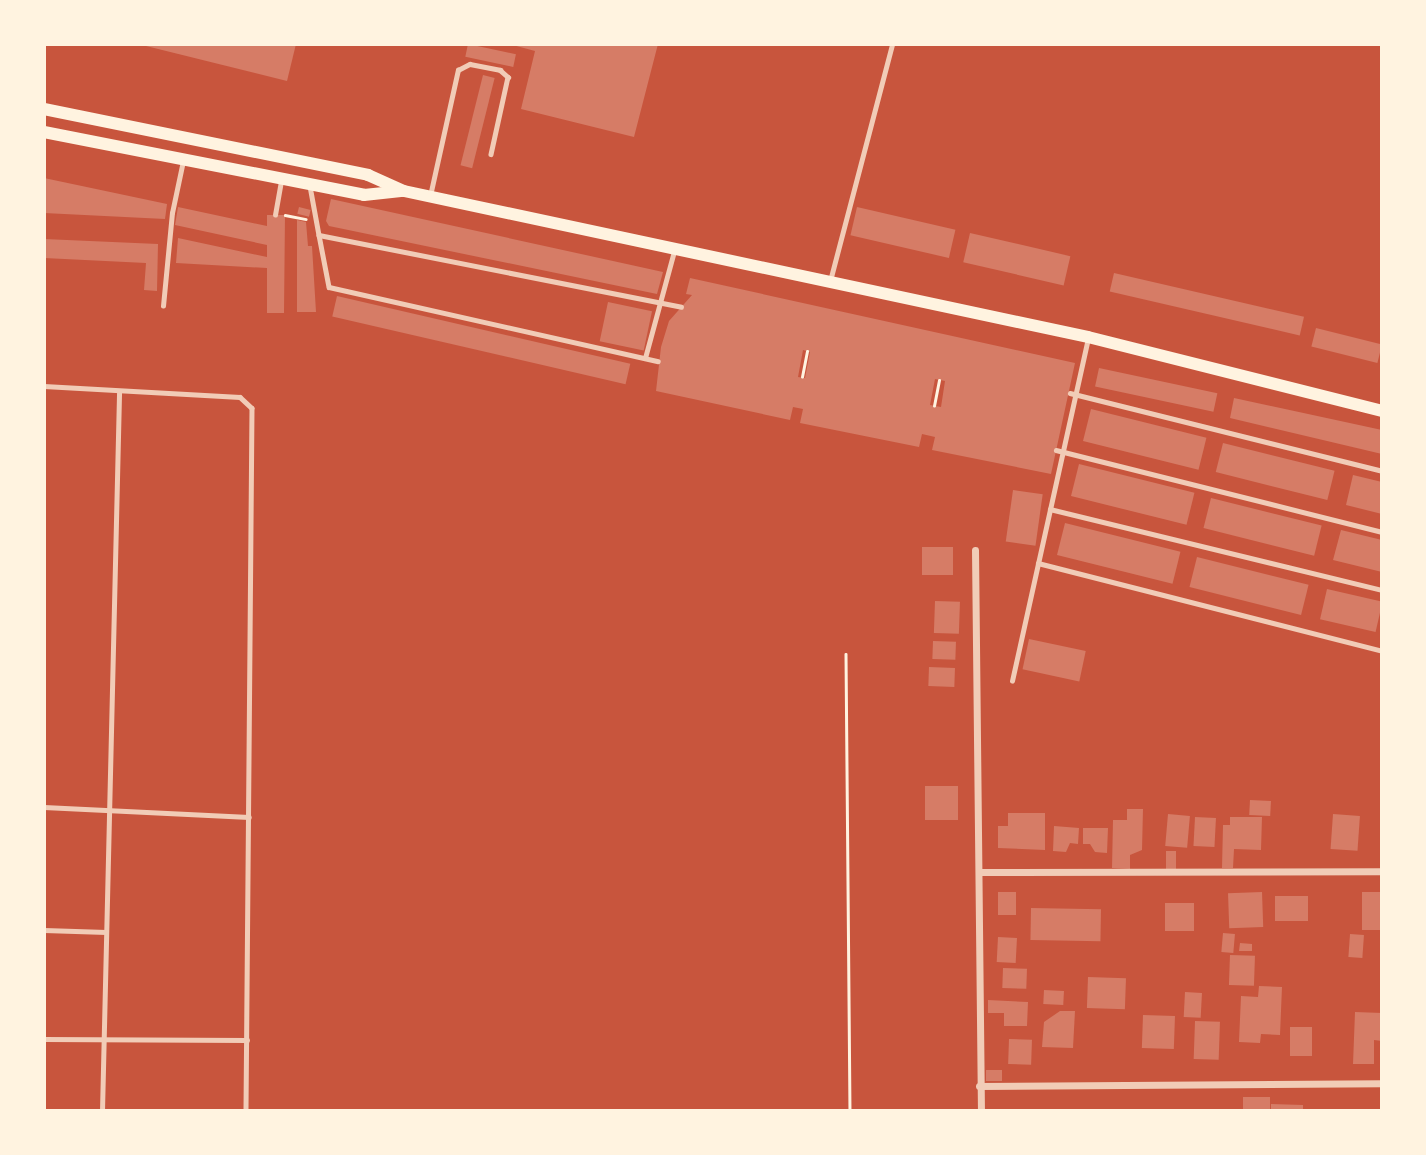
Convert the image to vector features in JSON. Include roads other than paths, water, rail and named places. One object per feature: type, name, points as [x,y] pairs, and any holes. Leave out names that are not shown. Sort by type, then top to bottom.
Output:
[{"type":"main road","points":[[44,109],[368,175],[404,191],[430,197],[1088,337],[1382,411]]},
{"type":"main road","points":[[44,132],[364,195],[404,191]]},
{"type":"street","points":[[975,550],[981,1111]]},
{"type":"street","points":[[979,872],[1382,871]]},
{"type":"street","points":[[979,1086],[1382,1083]]},
{"type":"lane","points":[[830,282],[892,44]]},
{"type":"lane","points":[[430,197],[458,70],[470,64],[500,70],[508,77],[491,154]]},
{"type":"lane","points":[[163,306],[169,213],[183,161]]},
{"type":"lane","points":[[275,214],[281,179]]},
{"type":"lane","points":[[309,185],[329,287],[658,361]]},
{"type":"lane","points":[[319,235],[681,307]]},
{"type":"lane","points":[[645,358],[674,249]]},
{"type":"lane","points":[[1012,681],[1063,452],[1072,394],[1088,337]]},
{"type":"lane","points":[[44,386],[119,393],[240,397],[252,408],[246,1111]]},
{"type":"lane","points":[[102,1111],[119,393]]},
{"type":"lane","points":[[1072,394],[1382,471]]},
{"type":"lane","points":[[1056,450],[1382,532]]},
{"type":"lane","points":[[1050,509],[1382,590]]},
{"type":"lane","points":[[1038,563],[1382,651]]},
{"type":"lane","points":[[44,807],[249,817]]},
{"type":"lane","points":[[44,930],[106,932]]},
{"type":"lane","points":[[44,1039],[247,1040]]}]
